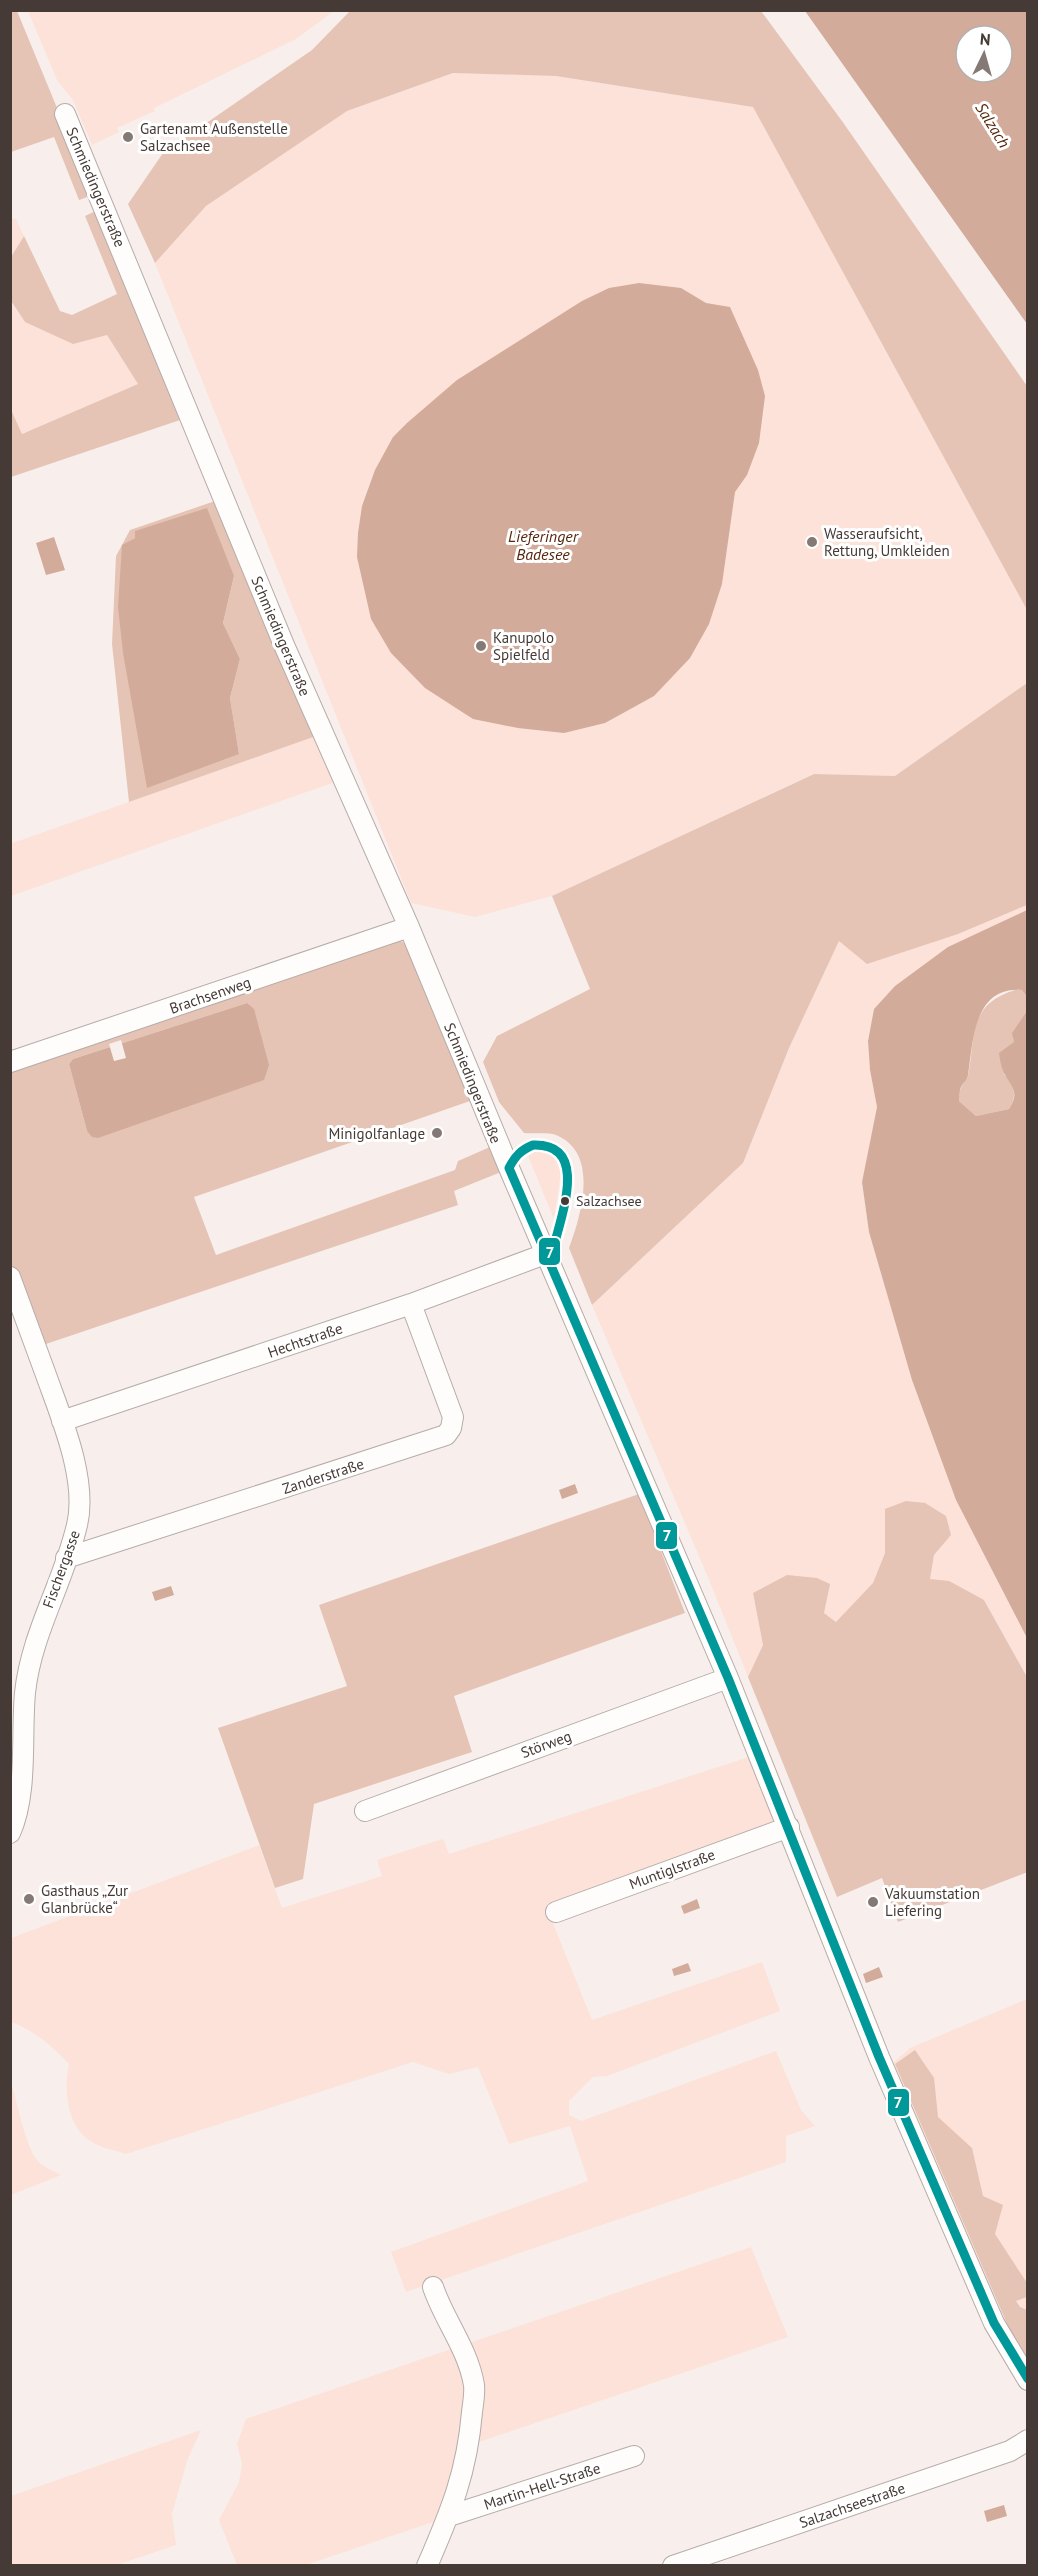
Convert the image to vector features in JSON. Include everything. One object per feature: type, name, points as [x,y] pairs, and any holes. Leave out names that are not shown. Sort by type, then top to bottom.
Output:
[{"type":"street","name":"Schmiedingerstraße","points":[[65,114],[284,645],[409,927],[545,1254],[728,1678],[879,2057],[989,2312],[1028,2380]]},
{"type":"street","name":"Brachsenweg","points":[[10,1062],[409,927]]},
{"type":"street","name":"Hechtstraße","points":[[62,1421],[411,1304],[545,1254]]},
{"type":"street","name":"Fischergasse","points":[[10,1277],[62,1421],[75,1468],[79,1494],[78,1523],[35,1643],[30,1666],[25,1694],[24,1754],[17,1804],[10,1833]]},
{"type":"street","name":"Zanderstraße","points":[[66,1558],[446,1435],[451,1428],[453,1417],[411,1304]]},
{"type":"street","name":"Störweg","points":[[365,1811],[728,1678]]},
{"type":"street","name":"Muntiglstraße","points":[[556,1912],[789,1827]]},
{"type":"street","points":[[427,2565],[449,2516],[463,2476],[471,2428],[474,2385],[459,2342],[433,2288]]},
{"type":"street","name":"Salzachseestraße","points":[[673,2565],[1010,2451],[1028,2440]]},
{"type":"street","name":"Martin-Hell-Straße","points":[[449,2516],[634,2457]]},
{"type":"shaded area","points":[[10,11],[17,11],[93,195],[79,200],[54,137],[11,152]]},
{"type":"shaded area","points":[[28,11],[334,11],[296,39],[154,108],[155,111],[117,128],[119,132],[92,145],[73,100],[57,80]]},
{"type":"shaded area","points":[[350,11],[761,11],[842,121],[1027,386],[1027,610],[753,107],[556,76],[453,73],[347,111],[206,206],[155,263],[128,204],[163,153],[312,50]]},
{"type":"shaded area","points":[[453,73],[556,76],[753,107],[1027,610],[1027,683],[895,776],[813,774],[552,896],[475,917],[411,903],[155,263],[206,206],[347,111]]},
{"type":"shaded area","points":[[100,209],[186,418],[11,477],[10,407],[22,434],[138,384],[107,335],[73,344],[25,322],[11,301],[11,257],[24,236],[60,311],[72,315],[117,294],[85,216]]},
{"type":"shaded area","points":[[11,218],[16,219],[24,236],[11,257]]},
{"type":"shaded area","points":[[10,301],[25,322],[107,335],[138,384],[22,434],[11,407]]},
{"type":"shaded area","points":[[218,500],[316,736],[129,802],[112,644],[116,556],[130,530]],"holes":[[[135,538],[234,576],[223,623],[240,659],[230,698],[239,754],[122,546]]]},
{"type":"shaded area","points":[[1027,683],[1027,905],[958,934],[867,964],[839,941],[789,1048],[743,1163],[592,1305],[569,1248],[582,1203],[583,1170],[578,1156],[570,1144],[556,1135],[524,1133],[499,1102],[483,1062],[497,1036],[590,989],[552,896],[814,774],[895,776]]},
{"type":"shaded area","points":[[316,736],[335,782],[11,896],[10,844]]},
{"type":"shaded area","points":[[1027,905],[1027,910],[948,948],[895,986],[874,1009],[868,1041],[870,1071],[877,1107],[862,1182],[869,1232],[912,1380],[956,1500],[1027,1638],[1027,1677],[984,1600],[930,1580],[934,1555],[951,1535],[885,1509],[885,1553],[873,1584],[836,1622],[824,1613],[753,1593],[763,1645],[748,1677],[592,1305],[743,1163],[789,1048],[839,941],[958,934]]},
{"type":"shaded area","points":[[394,938],[403,942],[416,963],[470,1101],[194,1197],[216,1255],[455,1170],[458,1161],[490,1147],[501,1172],[454,1191],[458,1205],[40,1346],[11,1267],[11,1067]],"holes":[[[247,1003],[87,1131],[69,1064],[73,1059]]]},
{"type":"shaded area","points":[[1015,990],[1022,990],[1027,997],[1027,1013],[1013,1033],[1014,1042],[1004,1074],[1012,1087],[1013,1099],[1009,1109],[976,1116],[959,1101],[960,1089],[968,1076],[977,1024],[981,1013],[989,1004],[1000,996]]},
{"type":"shaded area","points":[[535,1151],[551,1153],[562,1165],[554,1219],[528,1156]]},
{"type":"shaded area","points":[[639,1494],[685,1613],[454,1696],[472,1752],[314,1804],[303,1879],[275,1888],[218,1728],[347,1686],[319,1605]]},
{"type":"shaded area","points":[[906,1501],[925,1503],[946,1516],[951,1535],[934,1555],[930,1579],[949,1581],[984,1600],[1027,1677],[1028,1872],[898,1922],[882,1878],[837,1897],[748,1677],[763,1645],[753,1593],[787,1575],[817,1578],[830,1584],[824,1613],[836,1622],[873,1583],[885,1553],[885,1509]]},
{"type":"shaded area","points":[[749,1757],[776,1828],[548,1911],[592,2020],[762,1962],[780,2011],[607,2076],[593,2077],[569,2101],[569,2115],[581,2121],[776,2051],[801,2110],[815,2126],[786,2136],[786,2162],[406,2292],[391,2252],[588,2181],[570,2126],[509,2144],[478,2067],[449,2074],[413,2062],[126,2154],[95,2144],[79,2131],[68,2103],[69,2064],[42,2039],[11,2022],[11,1938],[259,1845],[282,1908],[382,1876],[377,1860],[443,1839],[449,1854]]},
{"type":"shaded area","points":[[1027,1999],[1027,2363],[1008,2327],[893,2063],[910,2048]]},
{"type":"shaded area","points":[[915,2050],[934,2078],[938,2117],[972,2148],[983,2196],[1003,2205],[995,2234],[1027,2283],[1027,2297],[1016,2301],[1020,2307],[1027,2310],[1027,2361],[1008,2326],[895,2064]]},
{"type":"shaded area","points":[[11,2083],[25,2135],[33,2153],[42,2165],[61,2175],[11,2195]]},
{"type":"shaded area","points":[[751,2247],[788,2337],[476,2443],[442,2519],[303,2566],[237,2565],[219,2520],[239,2482],[242,2464],[237,2444],[246,2419]]},
{"type":"shaded area","points":[[201,2430],[187,2461],[172,2514],[176,2545],[117,2565],[11,2565],[11,2496]]},
{"type":"water","name":"Salzach","points":[[805,11],[1027,11],[1027,324]]},
{"type":"water","name":"Lieferinger Badesee","points":[[639,283],[681,288],[706,303],[730,307],[758,370],[765,396],[759,443],[747,475],[735,492],[722,584],[709,624],[690,658],[654,696],[605,723],[564,733],[518,728],[473,719],[425,688],[391,653],[371,619],[357,557],[362,506],[375,470],[393,437],[457,380],[582,301],[609,288]]},
{"type":"water","points":[[207,508],[234,576],[223,623],[240,659],[230,698],[239,754],[147,788],[123,653],[118,607],[122,545],[135,538],[135,531]]},
{"type":"water","points":[[54,537],[65,570],[46,575],[36,543]]},
{"type":"water","points":[[1027,910],[1027,997],[1022,990],[1006,991],[994,997],[985,1007],[974,1033],[968,1075],[960,1089],[959,1101],[976,1116],[1009,1109],[1014,1094],[1003,1071],[999,1053],[1014,1042],[1012,1033],[1027,1011],[1027,1638],[956,1500],[912,1380],[869,1232],[862,1182],[877,1107],[870,1070],[868,1041],[874,1009],[895,986],[948,947]]},
{"type":"water","points":[[247,1003],[254,1009],[269,1065],[264,1080],[98,1138],[92,1137],[87,1131],[69,1064],[73,1059]]},
{"type":"water","points":[[575,1484],[578,1493],[562,1499],[559,1490]]},
{"type":"water","points":[[171,1586],[174,1595],[155,1601],[152,1592]]},
{"type":"water","points":[[697,1899],[700,1908],[684,1914],[681,1906]]},
{"type":"water","points":[[688,1963],[691,1971],[674,1976],[672,1969]]},
{"type":"water","points":[[879,1967],[883,1977],[866,1983],[863,1974]]},
{"type":"water","points":[[1004,2505],[1007,2516],[987,2522],[984,2511]]},
{"type":"pier","points":[[121,1040],[126,1058],[114,1061],[109,1044]]},
{"type":"transit line","name":"7","points":[[533,1145],[551,1148],[562,1156],[567,1169],[567,1185],[561,1220],[553,1250],[546,1254],[509,1168],[519,1154],[533,1145]]},
{"type":"transit line","name":"7","points":[[546,1254],[728,1678],[879,2057],[994,2323],[1028,2379]]},
{"type":"place","name":"Gartenamt Außenstelle Salzachsee","points":[[128,137]]},
{"type":"place","name":"Wasseraufsicht, Rettung, Umkleiden","points":[[812,542]]},
{"type":"place","name":"Kanupolo Spielfeld","points":[[481,646]]},
{"type":"place","name":"Minigolfanlage","points":[[437,1133]]},
{"type":"place","name":"Salzachsee","points":[[565,1201]]},
{"type":"place","name":"Gasthaus „Zur Glanbrücke“","points":[[29,1899]]},
{"type":"place","name":"Vakuumstation Liefering","points":[[873,1902]]}]
